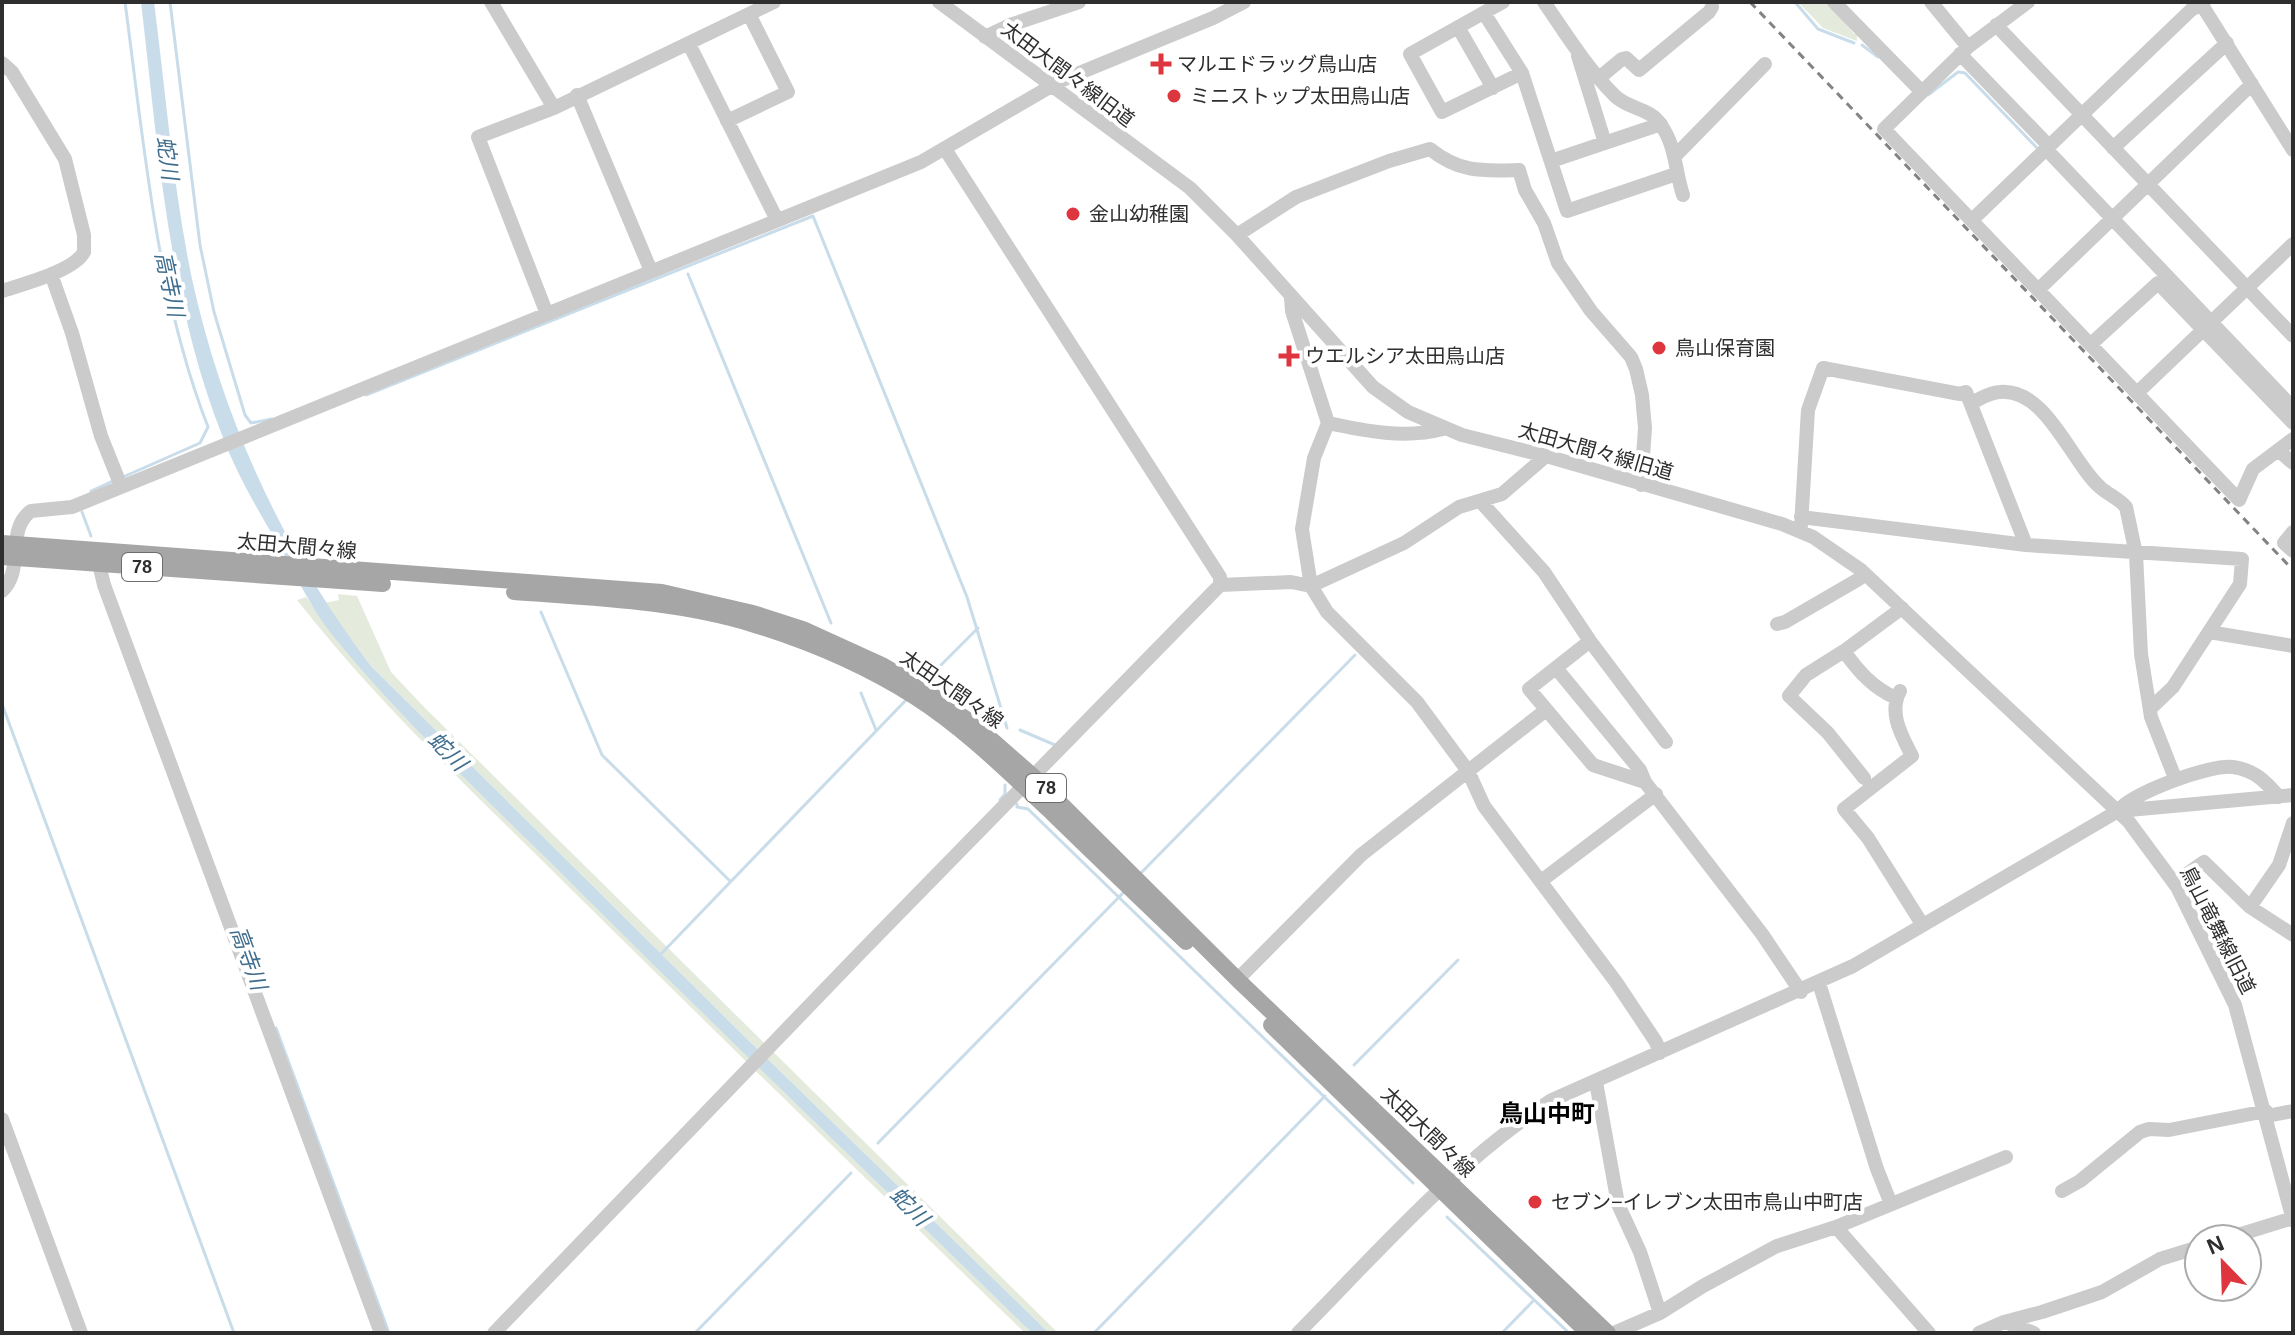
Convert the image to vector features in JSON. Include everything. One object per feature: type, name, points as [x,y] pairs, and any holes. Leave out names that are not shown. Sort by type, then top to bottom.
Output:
[{"type":"main road","name":"太田大間々線","points":[[9,551],[99,564],[279,570]]},
{"type":"main road","name":"太田大間々線","points":[[9,551],[279,570],[599,598],[753,624],[839,658],[915,697],[1028,781],[1238,979],[1588,1333]]},
{"type":"main road","name":"太田大間々線","points":[[1028,781],[1444,1185],[1611,1333]]},
{"type":"street","points":[[491,2],[554,108]]},
{"type":"street","points":[[547,314],[478,137],[554,108],[774,2]]},
{"type":"street","name":"太田大間々線旧道","points":[[939,2],[1190,188],[1237,235],[1373,387],[1408,412],[1443,429],[1766,519],[1801,524],[1864,573],[2118,811]]},
{"type":"street","points":[[985,37],[1010,25],[1079,2]]},
{"type":"street","points":[[2,591],[12,577],[9,551],[21,520],[31,511],[64,510],[921,162],[1051,86],[1244,2]]},
{"type":"street","points":[[1503,2],[1410,54],[1442,112],[1522,73]]},
{"type":"street","points":[[1544,2],[1577,51],[1617,100],[1650,114],[1661,124],[1676,155],[1676,174],[1683,195]]},
{"type":"street","points":[[1834,2],[1922,92]]},
{"type":"street","points":[[1931,2],[1964,50],[2047,148],[2293,423]]},
{"type":"street","points":[[2028,2],[1964,50],[1884,129],[2239,500],[2253,469],[2293,439]]},
{"type":"street","points":[[1972,220],[2191,10],[2202,3],[2293,150]]},
{"type":"street","points":[[1599,78],[1626,58],[1639,70],[1712,7]]},
{"type":"street","points":[[1484,13],[1522,73],[1567,211],[1676,174]]},
{"type":"street","points":[[727,121],[788,92],[749,14]]},
{"type":"street","points":[[1996,25],[2293,336]]},
{"type":"street","points":[[1458,27],[1493,88]]},
{"type":"street","points":[[2113,148],[2227,43]]},
{"type":"street","points":[[689,44],[777,220]]},
{"type":"street","points":[[1577,51],[1605,143]]},
{"type":"street","points":[[2,63],[12,72],[65,159],[84,235],[82,257],[51,274],[2,291]]},
{"type":"street","points":[[1676,155],[1765,64]]},
{"type":"street","points":[[2038,290],[2252,84]]},
{"type":"street","points":[[577,95],[651,271]]},
{"type":"street","points":[[1551,161],[1661,124]]},
{"type":"street","points":[[945,149],[1220,577],[1220,585]]},
{"type":"street","points":[[1237,235],[1296,197],[1389,161],[1430,149],[1449,164],[1493,171],[1519,170],[1525,190],[1544,223],[1558,263],[1591,311],[1623,346],[1636,369],[1645,428],[1641,485]]},
{"type":"street","points":[[2137,393],[2293,244]]},
{"type":"street","points":[[51,274],[72,333],[101,436],[121,486]]},
{"type":"street","points":[[2091,344],[2158,283],[2293,408]]},
{"type":"street","points":[[1291,298],[1292,311],[1328,423],[1314,458],[1302,529],[1311,586],[1327,612],[1417,702],[1468,771],[1484,806],[1616,982],[1660,1053]]},
{"type":"street","points":[[2026,545],[1966,392],[1960,394],[1823,368],[1808,410],[1801,524],[2026,545],[2136,554],[2242,559],[2240,584],[2173,687],[2150,709]]},
{"type":"street","points":[[1971,403],[1993,393],[2004,392],[2025,398],[2040,409],[2101,488],[2126,507],[2136,554],[2141,654],[2150,709],[2175,778]]},
{"type":"street","points":[[1328,423],[1363,431],[1425,434],[1443,429]]},
{"type":"street","points":[[2278,450],[2293,463]]},
{"type":"street","points":[[494,1333],[1220,585],[1291,582],[1311,586],[1404,543],[1459,507],[1502,494],[1546,456]]},
{"type":"street","points":[[1481,502],[1544,572],[1590,641],[1666,742]]},
{"type":"street","points":[[2293,532],[2284,543],[2293,551]]},
{"type":"street","points":[[99,564],[104,585],[381,1333]]},
{"type":"street","points":[[1777,624],[1864,573]]},
{"type":"street","points":[[1864,778],[1828,733],[1789,696],[1799,680],[1902,608]]},
{"type":"street","points":[[2209,632],[2293,646]]},
{"type":"street","points":[[1590,641],[1529,689],[1593,765],[1645,782]]},
{"type":"street","points":[[1844,651],[1858,671],[1879,689],[1898,695],[1899,730],[1912,756],[1844,809],[1868,838],[1922,924]]},
{"type":"street","points":[[1556,668],[1640,770],[1645,782],[1762,934],[1801,992]]},
{"type":"street","points":[[1238,979],[1361,855],[1546,710]]},
{"type":"street","points":[[1298,1333],[1444,1185],[1522,1120],[1550,1101],[1801,992],[1875,955],[1922,924],[2118,811],[2124,803],[2175,778],[2231,766],[2260,776],[2286,796]]},
{"type":"street","points":[[1541,881],[1656,794]]},
{"type":"street","points":[[2118,811],[2286,796]]},
{"type":"street","name":"鳥山竜舞線旧道","points":[[2118,811],[2174,883],[2226,981],[2266,1113],[2293,1219]]},
{"type":"street","points":[[2250,907],[2279,865],[2293,823]]},
{"type":"street","points":[[2174,883],[2204,862],[2250,907],[2293,935]]},
{"type":"street","points":[[1819,983],[1877,1169],[1891,1204]]},
{"type":"street","points":[[1596,1082],[1618,1204],[1640,1252],[1660,1313]]},
{"type":"street","points":[[2062,1191],[2080,1181],[2140,1132],[2293,1111]]},
{"type":"street","points":[[2,1119],[81,1333]]},
{"type":"street","points":[[1611,1333],[1660,1313],[1777,1246],[1836,1227],[2006,1157]]},
{"type":"street","points":[[2263,1228],[2293,1219]]},
{"type":"street","points":[[1836,1227],[1929,1333]]},
{"type":"street","points":[[1979,1333],[2004,1322],[2102,1292],[2160,1259],[2183,1252]]},
{"type":"street","points":[[2004,1322],[2034,1333]]},
{"type":"green space","points":[[1798,2],[1829,2],[1857,34],[1857,41],[1823,28]]},
{"type":"green space","points":[[338,594],[357,596],[391,672],[425,708],[1058,1333],[1049,1333],[371,666],[324,603],[339,600]]},
{"type":"green space","points":[[306,597],[362,670],[425,738],[1032,1333],[1025,1333],[436,756],[364,680],[297,600]]},
{"type":"water","name":"蛇川","points":[[141,2],[154,2],[185,245],[221,383],[260,483],[284,531],[340,622],[371,666],[1049,1333],[1032,1333],[695,1006],[421,735],[322,622],[241,478],[204,383],[189,330],[168,222]]},
{"type":"waterway","name":"高寺川","points":[[123,477],[200,443],[208,427],[190,376],[164,271],[146,164],[125,2]]},
{"type":"waterway","name":"蛇川","points":[[170,2],[200,245],[214,312],[245,415],[251,423],[272,419]]},
{"type":"waterway","points":[[1795,2],[1818,29],[1854,43]]},
{"type":"waterway","points":[[1862,45],[1878,57]]},
{"type":"waterway","points":[[1928,95],[1958,72],[1965,73],[2038,149]]},
{"type":"waterway","points":[[366,395],[813,216],[967,597],[1007,728]]},
{"type":"waterway","points":[[688,274],[831,623]]},
{"type":"waterway","name":"高寺川","points":[[91,491],[113,481]]},
{"type":"waterway","name":"高寺川","points":[[82,512],[91,536]]},
{"type":"waterway","points":[[541,612],[602,755],[730,881]]},
{"type":"waterway","points":[[924,682],[978,628]]},
{"type":"waterway","points":[[1139,875],[1355,655]]},
{"type":"waterway","points":[[861,693],[876,730]]},
{"type":"waterway","points":[[660,955],[907,699]]},
{"type":"waterway","points":[[2,704],[234,1333]]},
{"type":"waterway","points":[[1020,730],[1055,745]]},
{"type":"waterway","points":[[1000,800],[1005,794],[1005,785]]},
{"type":"waterway","points":[[1017,804],[1017,807],[1028,809],[1413,1183]]},
{"type":"waterway","points":[[878,1143],[1123,893]]},
{"type":"waterway","points":[[1354,1065],[1458,960]]},
{"type":"waterway","name":"高寺川","points":[[276,1028],[389,1333]]},
{"type":"waterway","points":[[1094,1333],[1325,1096]]},
{"type":"waterway","points":[[695,1333],[851,1173]]},
{"type":"waterway","points":[[1447,1217],[1569,1333]]},
{"type":"waterway","points":[[1502,1333],[1534,1300]]},
{"type":"railway","points":[[1750,2],[2293,570]]},
{"type":"place","name":"マルエドラッグ鳥山店","points":[[1161,64]]},
{"type":"place","name":"ミニストップ太田鳥山店","points":[[1174,96]]},
{"type":"place","name":"金山幼稚園","points":[[1073,214]]},
{"type":"place","name":"鳥山保育園","points":[[1659,348]]},
{"type":"place","name":"ウエルシア太田鳥山店","points":[[1289,356]]},
{"type":"place","name":"セブン−イレブン太田市鳥山中町店","points":[[1535,1202]]},
{"type":"district","name":"鳥山中町","points":[[1547,1114]]}]
